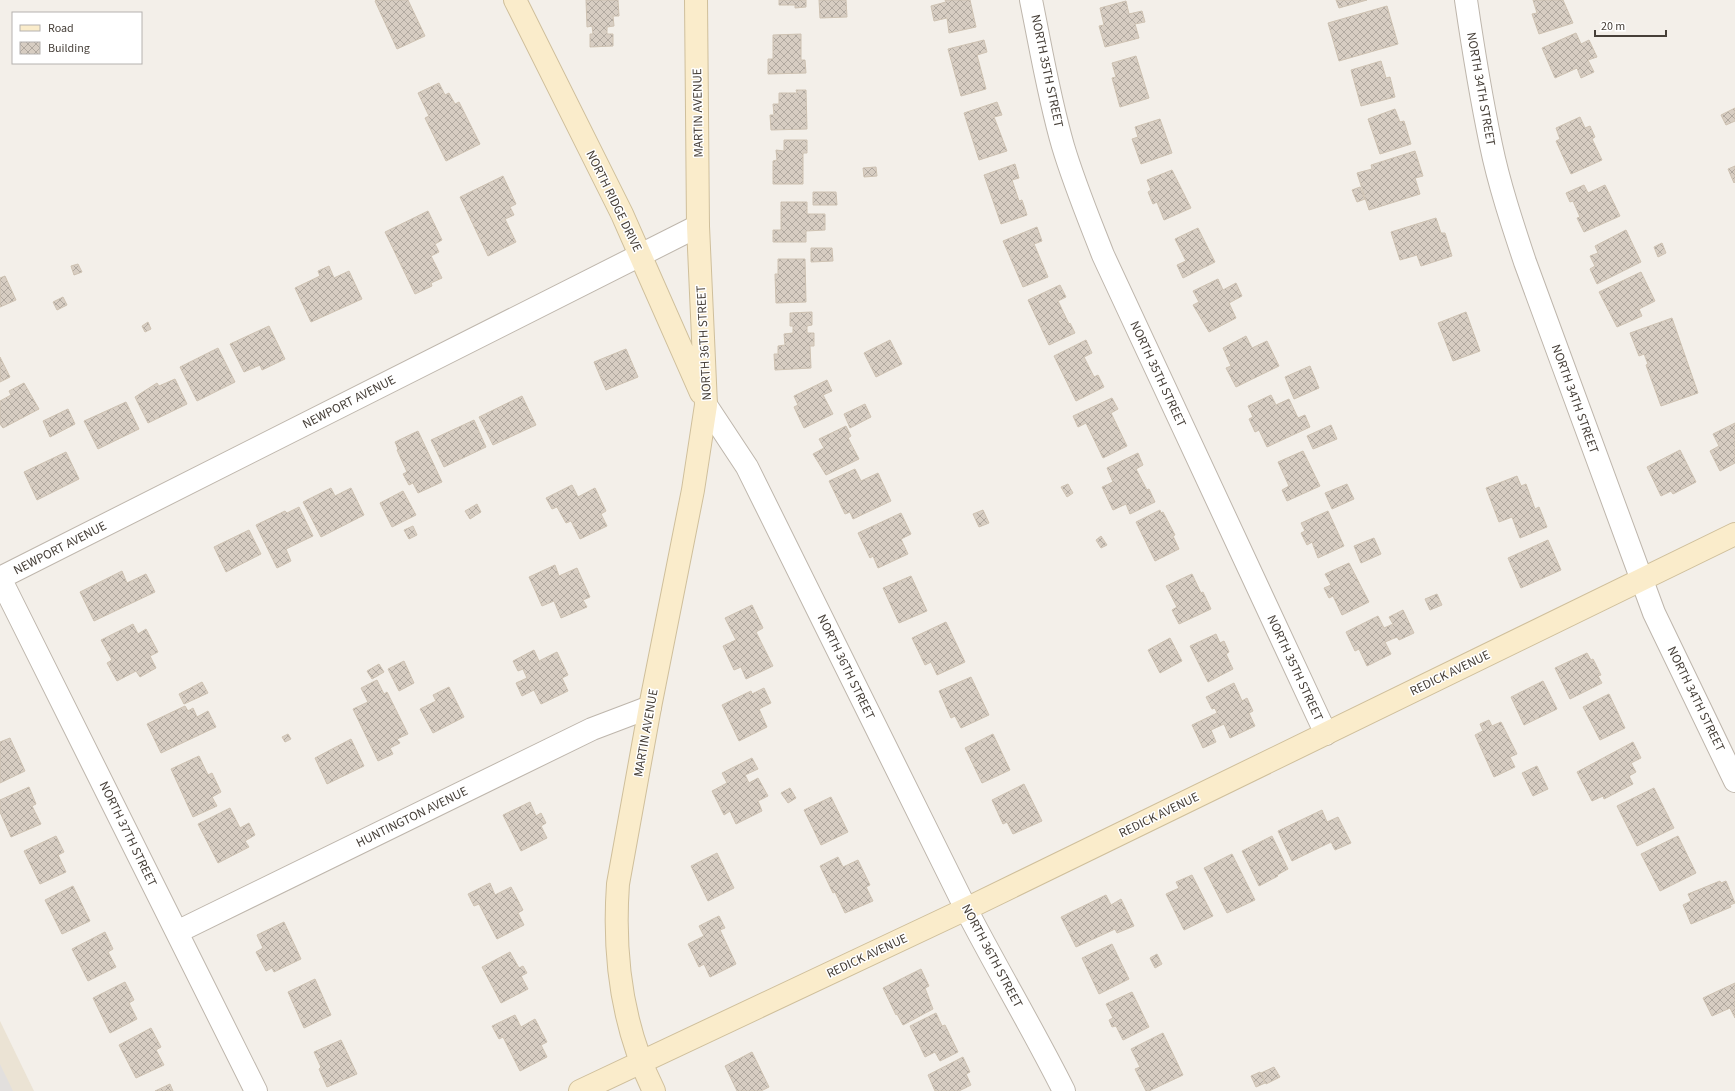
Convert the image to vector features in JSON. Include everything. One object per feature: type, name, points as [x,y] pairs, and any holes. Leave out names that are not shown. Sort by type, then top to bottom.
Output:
[{"type":"street","name":"NORTH RIDGE DRIVE","points":[[515,0],[641,255],[706,405]]},
{"type":"street","name":"MARTIN AVENUE","points":[[696,0],[698,226]]},
{"type":"street","name":"NORTH 35TH STREET","points":[[1031,0],[1048,88],[1063,146],[1081,199],[1103,255],[1326,734]]},
{"type":"street","name":"NORTH 34TH STREET","points":[[1466,0],[1474,59],[1491,146],[1506,204],[1525,262],[1654,613],[1735,781]]},
{"type":"street","name":"NEWPORT AVENUE","points":[[0,578],[698,226]]},
{"type":"street","name":"NORTH 36TH STREET","points":[[698,226],[706,405],[747,467],[966,909],[996,968],[1045,1053],[1064,1091]]},
{"type":"street","name":"MARTIN AVENUE","points":[[654,1091],[640,1061],[624,1007],[617,952],[616,914],[618,884],[650,707],[693,490],[706,405]]},
{"type":"street","name":"REDICK AVENUE","points":[[580,1091],[640,1061],[966,909],[1735,534]]},
{"type":"street","name":"NORTH 37TH STREET","points":[[0,578],[256,1091]]},
{"type":"street","name":"HUNTINGTON AVENUE","points":[[177,932],[592,729],[650,707]]},
{"type":"shaded area","points":[[0,1021],[34,1091],[0,1091]]},
{"type":"shaded area","points":[[0,1064],[13,1091],[0,1091]]},
{"type":"building","points":[[408,0],[425,36],[397,49],[375,1]]},
{"type":"building","points":[[586,0],[618,0],[619,16],[613,16],[614,26],[607,27],[607,34],[613,34],[613,46],[590,47],[590,34],[593,34],[592,26],[587,27]]},
{"type":"building","points":[[779,0],[806,0],[806,7],[795,8],[795,5],[779,5]]},
{"type":"building","points":[[819,0],[846,0],[847,17],[820,18]]},
{"type":"building","points":[[945,0],[970,0],[976,27],[949,33],[947,18],[934,21],[931,6],[946,2]]},
{"type":"building","points":[[1336,0],[1367,0],[1339,8]]},
{"type":"building","points":[[1533,0],[1563,0],[1573,23],[1539,34],[1532,14],[1537,13]]},
{"type":"building","points":[[1126,1],[1129,14],[1142,11],[1145,22],[1135,24],[1139,38],[1105,47],[1099,26],[1104,25],[1100,8]]},
{"type":"building","points":[[1387,6],[1398,44],[1339,61],[1328,23]]},
{"type":"building","points":[[1576,33],[1581,44],[1589,40],[1597,57],[1588,60],[1594,72],[1581,78],[1577,68],[1555,78],[1542,48]]},
{"type":"building","points":[[801,34],[801,60],[805,60],[806,73],[768,74],[768,59],[773,59],[773,35]]},
{"type":"building","points":[[984,40],[987,52],[977,55],[986,89],[961,96],[948,49]]},
{"type":"building","points":[[1136,56],[1149,98],[1120,107],[1112,78],[1116,77],[1112,63]]},
{"type":"building","points":[[1381,61],[1386,78],[1390,77],[1395,97],[1361,106],[1351,70]]},
{"type":"building","points":[[439,83],[445,95],[449,93],[455,104],[459,102],[480,144],[446,161],[425,118],[429,116],[418,93]]},
{"type":"building","points":[[796,90],[806,90],[807,129],[771,130],[770,115],[774,115],[773,104],[779,104],[779,93],[797,93]]},
{"type":"building","points":[[997,102],[1002,115],[994,117],[1007,151],[979,160],[964,113]]},
{"type":"building","points":[[1735,108],[1735,121],[1726,125],[1721,115]]},
{"type":"building","points":[[1395,109],[1400,122],[1404,121],[1411,144],[1380,154],[1368,119]]},
{"type":"building","points":[[1580,117],[1585,128],[1590,126],[1595,137],[1592,139],[1602,160],[1571,174],[1556,141],[1560,139],[1556,128]]},
{"type":"building","points":[[1160,119],[1172,153],[1141,164],[1132,139],[1138,137],[1135,127]]},
{"type":"building","points":[[784,140],[807,140],[807,153],[803,153],[803,184],[773,184],[773,161],[777,160],[776,150],[784,151]]},
{"type":"building","points":[[1415,151],[1423,176],[1415,178],[1420,194],[1369,210],[1357,173],[1372,169],[1371,165]]},
{"type":"building","points":[[1015,164],[1019,178],[1012,180],[1019,201],[1022,200],[1027,215],[1001,224],[984,175]]},
{"type":"building","points":[[1735,166],[1735,182],[1734,183],[1728,169]]},
{"type":"building","points":[[876,167],[877,176],[864,177],[863,168]]},
{"type":"building","points":[[1172,170],[1191,208],[1164,220],[1157,202],[1153,204],[1148,192],[1151,190],[1147,180]]},
{"type":"building","points":[[503,176],[516,204],[510,207],[514,215],[505,219],[516,242],[488,256],[460,197]]},
{"type":"building","points":[[1584,185],[1588,193],[1605,185],[1620,216],[1584,232],[1577,218],[1580,217],[1573,201],[1570,202],[1566,193]]},
{"type":"building","points":[[1360,187],[1365,199],[1357,202],[1352,190]]},
{"type":"building","points":[[813,192],[836,192],[837,205],[813,205]]},
{"type":"building","points":[[781,202],[807,202],[807,214],[825,214],[825,230],[806,231],[806,242],[773,242],[773,230],[781,230]]},
{"type":"building","points":[[428,211],[442,240],[435,244],[439,252],[431,256],[442,278],[431,283],[432,286],[415,294],[385,232]]},
{"type":"building","points":[[1436,218],[1441,233],[1445,233],[1452,256],[1421,266],[1417,255],[1400,260],[1391,232]]},
{"type":"building","points":[[1037,227],[1042,241],[1034,244],[1048,277],[1023,287],[1003,241]]},
{"type":"building","points":[[1198,228],[1215,262],[1183,278],[1177,265],[1186,261],[1175,239]]},
{"type":"building","points":[[1626,230],[1641,262],[1597,284],[1590,269],[1595,266],[1590,256],[1598,253],[1595,246]]},
{"type":"building","points":[[1662,243],[1666,253],[1658,257],[1654,247]]},
{"type":"building","points":[[811,248],[832,248],[833,261],[811,262]]},
{"type":"building","points":[[778,259],[805,259],[806,302],[776,303],[775,274],[778,274]]},
{"type":"building","points":[[78,264],[82,272],[74,275],[71,266]]},
{"type":"building","points":[[329,266],[334,278],[349,271],[362,299],[311,322],[295,288],[320,276],[318,271]]},
{"type":"building","points":[[1641,272],[1655,301],[1639,309],[1642,316],[1617,327],[1599,292]]},
{"type":"building","points":[[5,276],[16,300],[0,307],[0,278]]},
{"type":"building","points":[[1218,279],[1223,290],[1236,283],[1242,296],[1229,303],[1236,318],[1209,332],[1193,305],[1199,302],[1193,291]]},
{"type":"building","points":[[1060,285],[1066,297],[1058,301],[1075,333],[1049,345],[1028,300]]},
{"type":"building","points":[[63,297],[67,305],[57,310],[53,302]]},
{"type":"building","points":[[812,312],[812,325],[807,326],[807,333],[814,333],[814,346],[810,346],[811,368],[775,370],[774,354],[778,354],[778,346],[785,345],[784,334],[793,333],[793,326],[790,326],[790,313]]},
{"type":"building","points":[[1466,312],[1480,351],[1453,361],[1438,323]]},
{"type":"building","points":[[1672,318],[1698,393],[1661,406],[1646,365],[1648,364],[1644,354],[1639,356],[1630,333]]},
{"type":"building","points":[[148,322],[151,329],[145,332],[142,326]]},
{"type":"building","points":[[269,326],[285,359],[262,370],[260,365],[244,372],[230,344]]},
{"type":"building","points":[[1246,336],[1252,348],[1267,341],[1279,366],[1236,387],[1226,368],[1231,366],[1223,348]]},
{"type":"building","points":[[890,340],[902,364],[876,377],[864,353]]},
{"type":"building","points":[[1086,340],[1092,353],[1084,357],[1094,377],[1098,375],[1104,387],[1076,401],[1054,356]]},
{"type":"building","points":[[218,348],[235,382],[197,401],[180,367]]},
{"type":"building","points":[[626,349],[638,377],[606,390],[594,362]]},
{"type":"building","points":[[0,357],[10,377],[0,382]]},
{"type":"building","points":[[1310,366],[1319,388],[1294,399],[1285,377]]},
{"type":"building","points":[[175,379],[187,404],[148,423],[135,397],[157,383],[159,386]]},
{"type":"building","points":[[827,380],[832,391],[823,395],[833,414],[804,428],[794,407],[798,405],[794,396]]},
{"type":"building","points":[[24,383],[39,409],[3,428],[0,424],[0,401],[11,395],[9,391]]},
{"type":"building","points":[[1271,395],[1276,405],[1289,399],[1298,418],[1305,415],[1310,427],[1267,447],[1259,430],[1255,432],[1249,419],[1253,417],[1248,406]]},
{"type":"building","points":[[522,396],[536,425],[493,445],[479,417]]},
{"type":"building","points":[[1112,398],[1118,409],[1111,413],[1127,446],[1103,458],[1086,423],[1078,427],[1073,416]]},
{"type":"building","points":[[126,402],[139,429],[98,449],[84,421]]},
{"type":"building","points":[[865,404],[871,417],[850,428],[844,414]]},
{"type":"building","points":[[68,409],[75,424],[50,437],[43,421]]},
{"type":"building","points":[[474,420],[486,447],[444,467],[431,440]]},
{"type":"building","points":[[1735,423],[1735,463],[1720,471],[1710,451],[1719,446],[1713,434]]},
{"type":"building","points":[[1331,425],[1337,439],[1313,449],[1307,436]]},
{"type":"building","points":[[846,426],[851,436],[848,438],[859,459],[826,475],[813,454],[824,448],[819,439]]},
{"type":"building","points":[[418,431],[442,482],[418,493],[413,483],[409,485],[403,474],[407,472],[395,442]]},
{"type":"building","points":[[1680,450],[1696,482],[1673,494],[1671,491],[1661,496],[1647,467]]},
{"type":"building","points":[[1303,451],[1320,486],[1287,501],[1282,490],[1289,486],[1278,462]]},
{"type":"building","points":[[66,452],[79,479],[37,500],[24,472]]},
{"type":"building","points":[[1138,453],[1143,465],[1136,469],[1147,490],[1149,489],[1155,502],[1130,514],[1126,504],[1113,510],[1102,487],[1113,482],[1107,468]]},
{"type":"building","points":[[855,469],[861,481],[878,473],[891,501],[853,519],[850,512],[845,514],[829,481]]},
{"type":"building","points":[[1517,476],[1521,486],[1526,484],[1535,509],[1539,507],[1547,527],[1520,538],[1512,517],[1499,522],[1486,488]]},
{"type":"building","points":[[1068,484],[1073,493],[1067,497],[1061,487]]},
{"type":"building","points":[[1347,484],[1354,499],[1332,509],[1325,493]]},
{"type":"building","points":[[572,485],[578,497],[595,488],[606,511],[601,514],[607,526],[580,539],[571,521],[566,523],[557,507],[552,509],[546,498]]},
{"type":"building","points":[[331,488],[335,496],[351,488],[364,515],[321,537],[303,502]]},
{"type":"building","points":[[403,491],[416,515],[392,527],[380,503]]},
{"type":"building","points":[[477,504],[481,512],[470,519],[465,511]]},
{"type":"building","points":[[299,507],[313,536],[286,549],[291,561],[277,568],[256,525],[285,511],[287,513]]},
{"type":"building","points":[[983,510],[989,523],[979,527],[973,514]]},
{"type":"building","points":[[1160,510],[1161,513],[1163,512],[1175,535],[1173,536],[1179,549],[1155,561],[1136,522]]},
{"type":"building","points":[[1328,511],[1344,546],[1318,558],[1312,542],[1307,545],[1301,533],[1305,531],[1301,523]]},
{"type":"building","points":[[901,513],[911,534],[901,539],[908,554],[878,568],[873,556],[870,558],[858,533]]},
{"type":"building","points":[[413,526],[417,535],[409,539],[404,530]]},
{"type":"building","points":[[249,530],[261,554],[226,572],[214,547]]},
{"type":"building","points":[[1101,536],[1107,545],[1101,548],[1096,540]]},
{"type":"building","points":[[1374,538],[1381,554],[1361,563],[1354,546]]},
{"type":"building","points":[[1548,540],[1561,570],[1521,588],[1508,558]]},
{"type":"building","points":[[1349,563],[1369,602],[1342,615],[1333,596],[1329,598],[1324,588],[1331,585],[1325,574]]},
{"type":"building","points":[[555,565],[559,576],[577,568],[590,597],[583,600],[587,607],[561,618],[554,601],[542,606],[529,577]]},
{"type":"building","points":[[122,571],[127,583],[146,574],[155,592],[94,621],[80,592]]},
{"type":"building","points":[[1192,574],[1211,609],[1179,624],[1172,610],[1177,607],[1166,586]]},
{"type":"building","points":[[911,576],[927,611],[899,623],[883,588]]},
{"type":"building","points":[[1437,594],[1442,605],[1430,610],[1425,599]]},
{"type":"building","points":[[752,605],[763,628],[756,632],[773,666],[746,679],[741,667],[734,670],[723,646],[736,640],[725,618]]},
{"type":"building","points":[[1403,610],[1414,633],[1399,640],[1397,637],[1385,642],[1391,654],[1367,666],[1359,649],[1355,651],[1346,632],[1378,616],[1384,628],[1393,624],[1389,617]]},
{"type":"building","points":[[946,622],[965,662],[937,675],[931,662],[925,665],[912,638]]},
{"type":"building","points":[[133,624],[138,634],[146,629],[158,652],[150,656],[156,668],[140,677],[136,671],[117,681],[107,663],[112,660],[101,640]]},
{"type":"building","points":[[1216,634],[1220,643],[1224,641],[1229,652],[1226,654],[1233,669],[1208,682],[1190,646]]},
{"type":"building","points":[[1170,638],[1182,661],[1160,673],[1148,650]]},
{"type":"building","points":[[534,650],[539,661],[557,652],[568,675],[562,678],[568,691],[541,704],[534,690],[522,696],[516,683],[527,678],[523,669],[518,671],[513,661]]},
{"type":"building","points":[[1587,653],[1591,660],[1593,659],[1601,675],[1598,676],[1602,683],[1570,699],[1555,668]]},
{"type":"building","points":[[404,661],[414,683],[399,691],[388,669]]},
{"type":"building","points":[[379,664],[384,672],[372,679],[367,671]]},
{"type":"building","points":[[971,677],[989,715],[961,728],[955,716],[951,718],[939,691]]},
{"type":"building","points":[[377,680],[384,694],[387,692],[408,734],[397,739],[400,743],[390,748],[393,754],[378,761],[353,709],[368,702],[361,688]]},
{"type":"building","points":[[1543,681],[1557,709],[1524,725],[1511,697]]},
{"type":"building","points":[[202,682],[208,693],[184,704],[179,694]]},
{"type":"building","points":[[1234,683],[1242,701],[1247,698],[1253,711],[1249,713],[1255,726],[1230,738],[1224,724],[1211,730],[1216,742],[1203,748],[1192,725],[1217,713],[1215,708],[1212,709],[1206,697]]},
{"type":"building","points":[[449,687],[464,717],[433,733],[420,709],[436,701],[433,695]]},
{"type":"building","points":[[764,688],[771,703],[759,709],[767,727],[739,741],[722,705],[751,691],[752,694]]},
{"type":"building","points":[[1609,694],[1625,728],[1600,740],[1583,707]]},
{"type":"building","points":[[185,706],[188,711],[193,708],[197,717],[208,711],[216,727],[161,753],[147,724]]},
{"type":"building","points":[[1489,720],[1492,726],[1501,722],[1517,754],[1510,757],[1515,767],[1494,777],[1475,735],[1483,731],[1480,724]]},
{"type":"building","points":[[288,734],[291,739],[285,742],[282,737]]},
{"type":"building","points":[[993,734],[1010,770],[982,783],[965,748]]},
{"type":"building","points":[[10,738],[25,771],[0,783],[0,742]]},
{"type":"building","points":[[351,739],[364,766],[327,784],[315,758]]},
{"type":"building","points":[[1633,742],[1641,758],[1631,763],[1636,772],[1629,776],[1633,784],[1604,799],[1603,796],[1592,801],[1577,772]]},
{"type":"building","points":[[199,756],[208,775],[212,773],[221,792],[212,797],[217,806],[193,817],[171,769]]},
{"type":"building","points":[[752,758],[758,769],[745,775],[749,783],[758,778],[768,796],[758,801],[762,811],[736,824],[730,811],[724,815],[712,791],[727,783],[722,773]]},
{"type":"building","points":[[1537,766],[1548,789],[1533,796],[1522,773]]},
{"type":"building","points":[[1024,784],[1042,821],[1013,834],[1007,822],[1003,824],[992,800]]},
{"type":"building","points":[[29,787],[36,804],[32,806],[41,824],[11,837],[0,812],[0,800]]},
{"type":"building","points":[[790,788],[796,798],[788,803],[781,793]]},
{"type":"building","points":[[1654,788],[1674,828],[1637,846],[1617,806]]},
{"type":"building","points":[[831,797],[848,832],[821,845],[804,810]]},
{"type":"building","points":[[530,802],[536,816],[541,813],[546,823],[541,826],[547,838],[521,851],[503,815]]},
{"type":"building","points":[[230,808],[240,828],[249,823],[255,835],[245,841],[249,847],[218,863],[198,824]]},
{"type":"building","points":[[1322,810],[1327,822],[1338,817],[1351,843],[1335,850],[1331,842],[1292,861],[1278,831]]},
{"type":"building","points":[[56,836],[64,852],[58,855],[66,872],[40,884],[24,851]]},
{"type":"building","points":[[1272,836],[1288,869],[1259,886],[1242,851]]},
{"type":"building","points":[[1678,836],[1696,873],[1660,891],[1641,854]]},
{"type":"building","points":[[717,853],[734,888],[708,901],[691,866]]},
{"type":"building","points":[[1232,854],[1255,900],[1227,913],[1204,868]]},
{"type":"building","points":[[838,857],[843,867],[858,860],[870,885],[866,887],[873,901],[845,913],[835,892],[833,893],[820,866]]},
{"type":"building","points":[[1192,875],[1213,916],[1184,930],[1166,894],[1179,888],[1176,882]]},
{"type":"building","points":[[1720,881],[1721,883],[1726,881],[1735,903],[1730,905],[1731,907],[1691,924],[1683,905],[1691,901],[1688,894]]},
{"type":"building","points":[[490,883],[495,895],[511,887],[523,910],[518,913],[524,925],[497,939],[479,904],[474,906],[468,894]]},
{"type":"building","points":[[73,886],[90,921],[62,934],[45,900]]},
{"type":"building","points":[[1106,895],[1111,905],[1121,899],[1134,926],[1117,933],[1115,929],[1076,947],[1061,917]]},
{"type":"building","points":[[719,916],[725,928],[720,930],[736,964],[710,977],[704,964],[699,967],[688,944],[704,936],[699,926]]},
{"type":"building","points":[[284,922],[301,959],[274,972],[272,968],[266,971],[256,952],[263,948],[257,935]]},
{"type":"building","points":[[105,932],[113,949],[108,952],[116,967],[88,981],[72,949]]},
{"type":"building","points":[[1112,944],[1129,979],[1099,994],[1082,958]]},
{"type":"building","points":[[510,952],[519,968],[523,966],[527,973],[521,976],[528,989],[501,1003],[482,967]]},
{"type":"building","points":[[1157,954],[1162,964],[1155,968],[1150,958]]},
{"type":"building","points":[[921,969],[929,986],[925,988],[933,1009],[903,1025],[897,1014],[896,1015],[883,988]]},
{"type":"building","points":[[315,979],[331,1015],[304,1028],[288,992]]},
{"type":"building","points":[[125,982],[134,1000],[129,1003],[137,1019],[110,1033],[93,998]]},
{"type":"building","points":[[1735,983],[1735,1018],[1730,1008],[1712,1016],[1703,998]]},
{"type":"building","points":[[1132,992],[1149,1027],[1123,1040],[1116,1026],[1112,1027],[1109,1020],[1113,1018],[1106,1004]]},
{"type":"building","points":[[936,1013],[942,1026],[945,1025],[958,1052],[940,1061],[935,1052],[925,1057],[910,1026]]},
{"type":"building","points":[[515,1015],[521,1027],[535,1019],[547,1042],[541,1045],[547,1057],[520,1071],[503,1037],[499,1039],[492,1026]]},
{"type":"building","points":[[151,1028],[161,1047],[156,1050],[164,1065],[136,1078],[119,1045]]},
{"type":"building","points":[[1163,1033],[1183,1075],[1146,1091],[1135,1069],[1140,1067],[1131,1049]]},
{"type":"building","points":[[341,1040],[357,1074],[327,1087],[319,1069],[321,1067],[314,1052]]},
{"type":"building","points":[[752,1052],[769,1087],[761,1091],[737,1091],[725,1066]]},
{"type":"building","points":[[963,1057],[970,1072],[966,1074],[971,1085],[959,1091],[935,1091],[928,1075]]},
{"type":"building","points":[[1274,1067],[1280,1077],[1266,1084],[1261,1073]]},
{"type":"building","points":[[1260,1072],[1265,1083],[1256,1087],[1251,1076]]},
{"type":"building","points":[[170,1084],[173,1091],[155,1091]]}]
